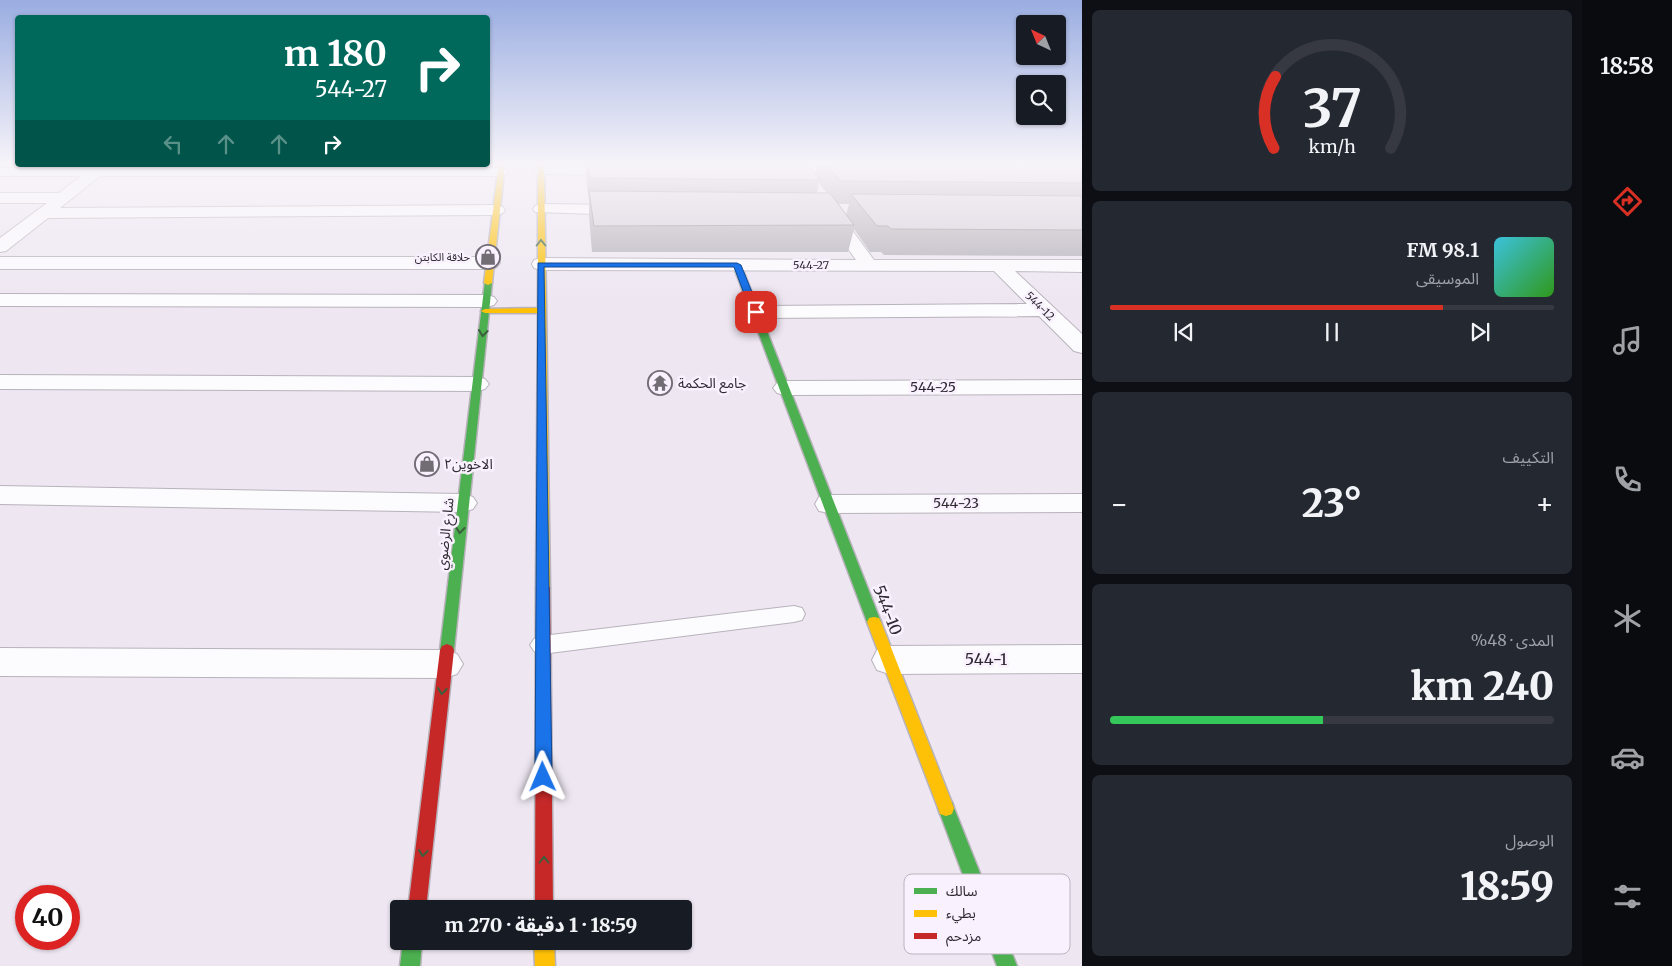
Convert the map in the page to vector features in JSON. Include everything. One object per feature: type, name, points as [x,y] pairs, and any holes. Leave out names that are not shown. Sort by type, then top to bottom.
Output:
[{"type":"street","points":[[2,243],[50,208]]},
{"type":"street","points":[[828,208],[869,265]]},
{"type":"street","points":[[44,213],[497,210]]},
{"type":"street","name":"شارع الرضوي","points":[[418,900],[497,210]]},
{"type":"street","points":[[544,900],[541,210],[640,210]]},
{"type":"street","points":[[810,211],[849,211]]},
{"type":"street","points":[[0,264],[491,263]]},
{"type":"street","name":"544-27","points":[[541,264],[1082,266]]},
{"type":"street","name":"544-10","points":[[737,265],[972,874]]},
{"type":"street","name":"544-12","points":[[999,266],[1082,346]]},
{"type":"street","points":[[0,300],[486,306],[540,310]]},
{"type":"street","points":[[756,312],[1044,310]]},
{"type":"street","points":[[0,382],[477,384]]},
{"type":"street","name":"544-25","points":[[785,388],[1082,387]]},
{"type":"street","points":[[0,495],[463,503]]},
{"type":"street","name":"544-23","points":[[829,504],[1082,503]]},
{"type":"street","name":"544-1","points":[[889,660],[1082,659]]},
{"type":"street","points":[[0,662],[445,664]]},
{"type":"street","points":[[410,966],[412,950]]},
{"type":"street","points":[[544,950],[545,966]]},
{"type":"street","name":"544-10","points":[[1002,954],[1007,966]]},
{"type":"lane","points":[[542,646],[794,614]]},
{"type":"building","points":[[591,208],[841,208],[854,225],[594,226]]},
{"type":"building","points":[[862,208],[1082,208],[1082,230],[891,229],[888,226],[877,226]]},
{"type":"traffic: fast","points":[[737,265],[874,622]]},
{"type":"traffic: fast","points":[[447,650],[488,283]]},
{"type":"traffic: fast","points":[[946,808],[971,874]]},
{"type":"traffic: fast","points":[[410,966],[412,950]]},
{"type":"traffic: fast","points":[[1002,954],[1007,966]]},
{"type":"traffic: slow","points":[[488,283],[497,208]]},
{"type":"traffic: slow","points":[[541,208],[543,588]]},
{"type":"traffic: slow","points":[[485,311],[540,310]]},
{"type":"traffic: slow","points":[[874,622],[946,808]]},
{"type":"traffic: slow","points":[[544,950],[545,966]]},
{"type":"traffic: jam","points":[[543,588],[544,900]]},
{"type":"traffic: jam","points":[[418,900],[447,650]]},
{"type":"place","name":"حلاقة الكابتن","points":[[488,257]]},
{"type":"place","name":"جامع الحكمة","points":[[660,383]]},
{"type":"place","name":"الاخوين٢","points":[[427,464]]},
{"type":"route","points":[[543,777],[541,264],[737,265],[756,312]]}]
